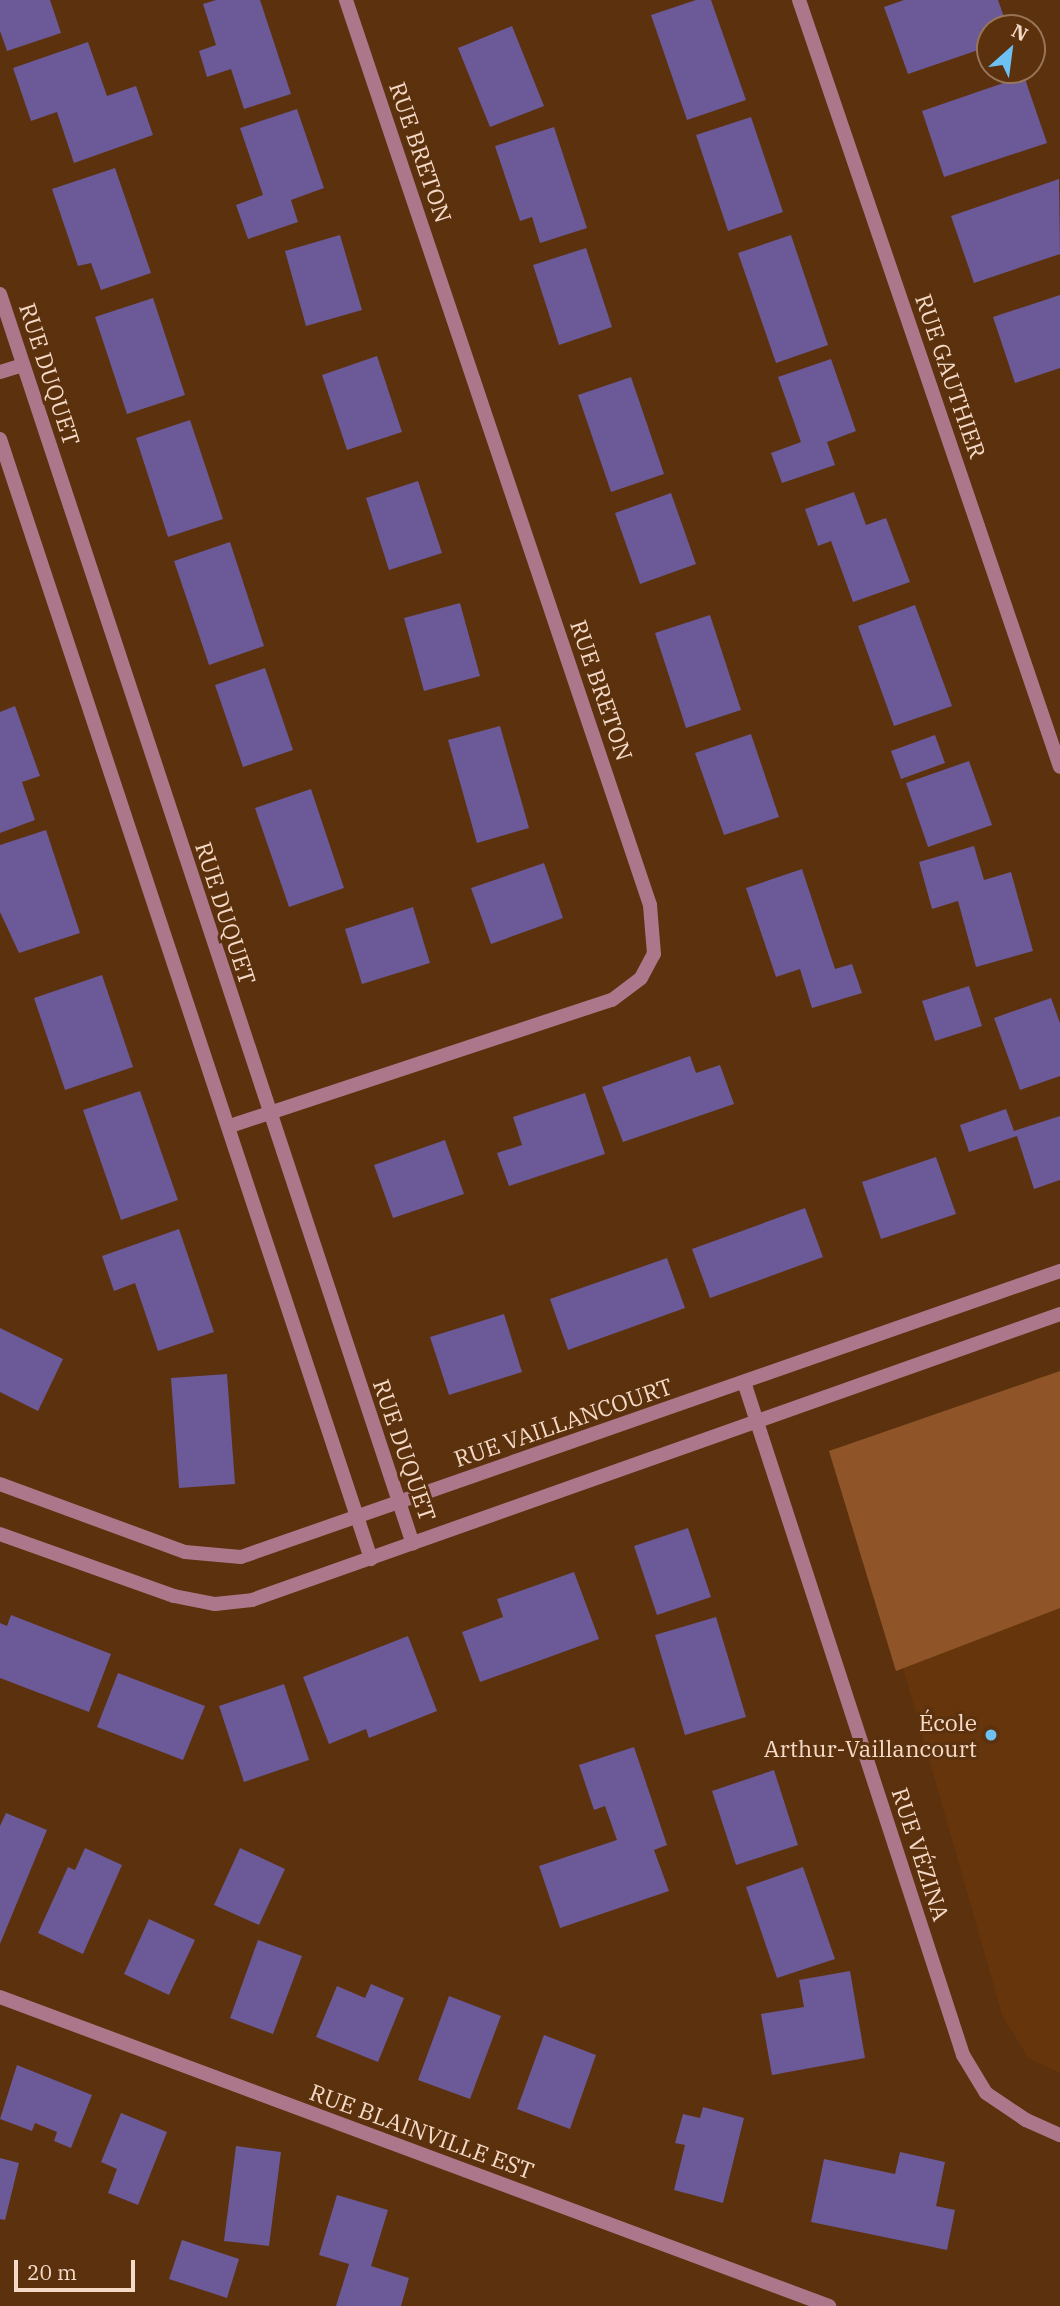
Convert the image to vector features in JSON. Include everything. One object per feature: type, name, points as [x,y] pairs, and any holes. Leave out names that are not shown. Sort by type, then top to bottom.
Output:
[{"type":"street","name":"RUE BRETON","points":[[230,1126],[612,1000],[649,968],[655,941],[650,905],[346,0]]},
{"type":"street","name":"RUE GAUTHIER","points":[[799,0],[1060,767]]},
{"type":"street","name":"RUE DUQUET","points":[[0,293],[4,321],[23,365],[268,1114],[413,1544]]},
{"type":"street","points":[[0,372],[23,365]]},
{"type":"street","points":[[0,439],[230,1126],[371,1559]]},
{"type":"street","name":"RUE VAILLANCOURT","points":[[0,1484],[185,1552],[228,1560],[399,1503],[1060,1271]]},
{"type":"street","points":[[0,1534],[174,1596],[215,1604],[252,1600],[1060,1314]]},
{"type":"street","name":"RUE VÉZINA","points":[[744,1382],[963,2055],[986,2093],[1026,2120],[1060,2135]]},
{"type":"street","name":"RUE BLAINVILLE EST","points":[[0,1997],[821,2305]]},
{"type":"shaded area","points":[[1060,1371],[1060,1608],[896,1671],[829,1451]]},
{"type":"shaded area","name":"École Arthur-Vaillancourt","points":[[1060,1381],[1060,2073],[1028,2058],[1002,2015],[842,1455]]},
{"type":"building","points":[[0,0],[50,0],[61,33],[7,51],[0,31]]},
{"type":"building","points":[[216,0],[260,0],[291,94],[244,109],[231,69],[207,77],[199,51],[216,45],[203,4]]},
{"type":"building","points":[[696,0],[711,0],[746,100],[687,120],[651,15]]},
{"type":"building","points":[[904,0],[998,0],[1003,14],[976,14],[976,51],[908,74],[884,7]]},
{"type":"building","points":[[512,26],[544,106],[490,127],[458,48]]},
{"type":"building","points":[[88,42],[107,96],[136,86],[153,135],[74,163],[57,112],[31,121],[13,68]]},
{"type":"building","points":[[1001,84],[1027,84],[1047,143],[944,177],[922,111]]},
{"type":"building","points":[[297,109],[324,188],[291,200],[298,222],[248,239],[236,205],[263,195],[240,128]]},
{"type":"building","points":[[751,117],[783,212],[728,231],[696,135]]},
{"type":"building","points":[[554,127],[587,228],[540,243],[532,217],[520,221],[495,146]]},
{"type":"building","points":[[115,168],[151,273],[101,290],[91,263],[78,266],[52,189]]},
{"type":"building","points":[[1059,179],[1060,254],[974,283],[951,216]]},
{"type":"building","points":[[340,235],[362,310],[306,326],[285,251]]},
{"type":"building","points":[[791,235],[828,345],[776,363],[738,253]]},
{"type":"building","points":[[586,248],[612,327],[559,345],[533,265]]},
{"type":"building","points":[[1060,295],[1060,368],[1015,383],[993,317]]},
{"type":"building","points":[[153,298],[185,395],[127,414],[95,317]]},
{"type":"building","points":[[377,356],[402,432],[347,450],[322,375]]},
{"type":"building","points":[[831,359],[856,431],[827,442],[835,465],[782,483],[771,453],[801,442],[778,377]]},
{"type":"building","points":[[631,377],[664,474],[611,492],[578,395]]},
{"type":"building","points":[[190,420],[223,519],[168,537],[136,438]]},
{"type":"building","points":[[418,481],[442,553],[389,570],[366,498]]},
{"type":"building","points":[[854,492],[866,525],[886,518],[910,582],[853,602],[831,541],[818,546],[805,509]]},
{"type":"building","points":[[671,493],[696,564],[640,584],[615,513]]},
{"type":"building","points":[[230,542],[264,646],[209,665],[174,561]]},
{"type":"building","points":[[460,603],[480,676],[424,691],[404,618]]},
{"type":"building","points":[[915,605],[952,706],[894,726],[858,626]]},
{"type":"building","points":[[710,615],[741,710],[686,728],[655,633]]},
{"type":"building","points":[[265,668],[293,750],[243,767],[215,685]]},
{"type":"building","points":[[15,706],[40,776],[22,782],[35,820],[0,833],[0,712]]},
{"type":"building","points":[[500,726],[529,828],[477,843],[448,740]]},
{"type":"building","points":[[751,734],[779,817],[724,835],[695,753]]},
{"type":"building","points":[[935,735],[945,763],[901,779],[891,751]]},
{"type":"building","points":[[969,761],[992,825],[928,847],[906,783]]},
{"type":"building","points":[[311,789],[344,888],[289,907],[255,808]]},
{"type":"building","points":[[46,830],[80,933],[19,953],[0,912],[0,845]]},
{"type":"building","points":[[974,846],[984,880],[1011,872],[1033,951],[976,967],[958,901],[932,909],[919,862]]},
{"type":"building","points":[[544,863],[563,918],[491,944],[471,888]]},
{"type":"building","points":[[802,869],[835,969],[852,964],[862,993],[812,1008],[800,969],[776,977],[746,888]]},
{"type":"building","points":[[413,907],[430,963],[362,984],[345,929]]},
{"type":"building","points":[[102,975],[133,1067],[65,1090],[34,998]]},
{"type":"building","points":[[969,986],[982,1026],[935,1041],[922,1001]]},
{"type":"building","points":[[1051,998],[1060,1023],[1060,1076],[1020,1090],[994,1018]]},
{"type":"building","points":[[690,1056],[696,1073],[720,1065],[734,1104],[623,1142],[602,1087]]},
{"type":"building","points":[[140,1091],[178,1200],[121,1220],[83,1110]]},
{"type":"building","points":[[585,1093],[605,1154],[509,1186],[497,1153],[522,1145],[513,1117]]},
{"type":"building","points":[[1006,1109],[1014,1131],[1060,1116],[1060,1180],[1034,1189],[1017,1136],[969,1152],[960,1125]]},
{"type":"building","points":[[445,1140],[464,1194],[393,1218],[374,1165]]},
{"type":"building","points":[[936,1157],[956,1214],[881,1239],[862,1182]]},
{"type":"building","points":[[805,1208],[823,1257],[710,1298],[692,1249]]},
{"type":"building","points":[[179,1229],[214,1332],[158,1351],[135,1283],[114,1291],[102,1256]]},
{"type":"building","points":[[667,1258],[685,1308],[568,1350],[550,1299]]},
{"type":"building","points":[[504,1314],[522,1372],[449,1395],[430,1337]]},
{"type":"building","points":[[0,1328],[63,1359],[38,1411],[0,1392]]},
{"type":"building","points":[[227,1374],[235,1484],[179,1488],[171,1378]]},
{"type":"building","points":[[688,1528],[711,1597],[657,1615],[634,1546]]},
{"type":"building","points":[[574,1572],[599,1639],[480,1682],[462,1632],[503,1617],[497,1599]]},
{"type":"building","points":[[11,1615],[111,1654],[89,1712],[0,1678],[0,1623],[7,1626]]},
{"type":"building","points":[[716,1617],[746,1717],[685,1735],[655,1635]]},
{"type":"building","points":[[408,1636],[437,1711],[369,1738],[366,1729],[329,1744],[303,1677]]},
{"type":"building","points":[[118,1673],[205,1706],[183,1760],[97,1727]]},
{"type":"building","points":[[284,1684],[309,1760],[244,1782],[219,1706]]},
{"type":"building","points":[[634,1747],[667,1845],[654,1850],[669,1891],[560,1928],[539,1866],[617,1840],[605,1806],[594,1810],[579,1765]]},
{"type":"building","points":[[774,1770],[798,1845],[736,1865],[712,1791]]},
{"type":"building","points":[[6,1813],[47,1830],[0,1944],[0,1826]]},
{"type":"building","points":[[85,1848],[122,1865],[83,1954],[38,1933],[68,1867],[75,1870]]},
{"type":"building","points":[[240,1848],[285,1869],[259,1925],[214,1905]]},
{"type":"building","points":[[803,1867],[835,1959],[777,1978],[746,1887]]},
{"type":"building","points":[[149,1919],[195,1940],[169,1995],[124,1974]]},
{"type":"building","points":[[258,1940],[302,1956],[273,2034],[230,2018]]},
{"type":"building","points":[[850,1971],[865,2058],[772,2075],[761,2014],[804,2007],[799,1980]]},
{"type":"building","points":[[371,1984],[404,1998],[378,2062],[316,2037],[337,1986],[365,1998]]},
{"type":"building","points":[[449,1996],[501,2016],[470,2099],[418,2080]]},
{"type":"building","points":[[544,2035],[596,2055],[570,2129],[517,2109]]},
{"type":"building","points":[[17,2065],[92,2095],[71,2148],[54,2141],[57,2132],[35,2123],[32,2131],[0,2119]]},
{"type":"building","points":[[703,2107],[744,2118],[723,2203],[674,2190],[685,2145],[675,2143],[683,2114],[700,2118]]},
{"type":"building","points":[[121,2113],[167,2132],[138,2205],[108,2193],[117,2169],[101,2162]]},
{"type":"building","points":[[236,2146],[281,2152],[269,2246],[224,2241]]},
{"type":"building","points":[[900,2152],[945,2162],[936,2206],[955,2210],[947,2250],[811,2222],[824,2159],[895,2174]]},
{"type":"building","points":[[0,2158],[19,2163],[5,2220],[0,2219]]},
{"type":"building","points":[[337,2195],[388,2210],[371,2266],[409,2278],[401,2306],[336,2306],[349,2264],[319,2255]]},
{"type":"building","points":[[182,2240],[239,2259],[227,2298],[169,2279]]},
{"type":"place","name":"École Arthur-Vaillancourt","points":[[991,1735]]}]
